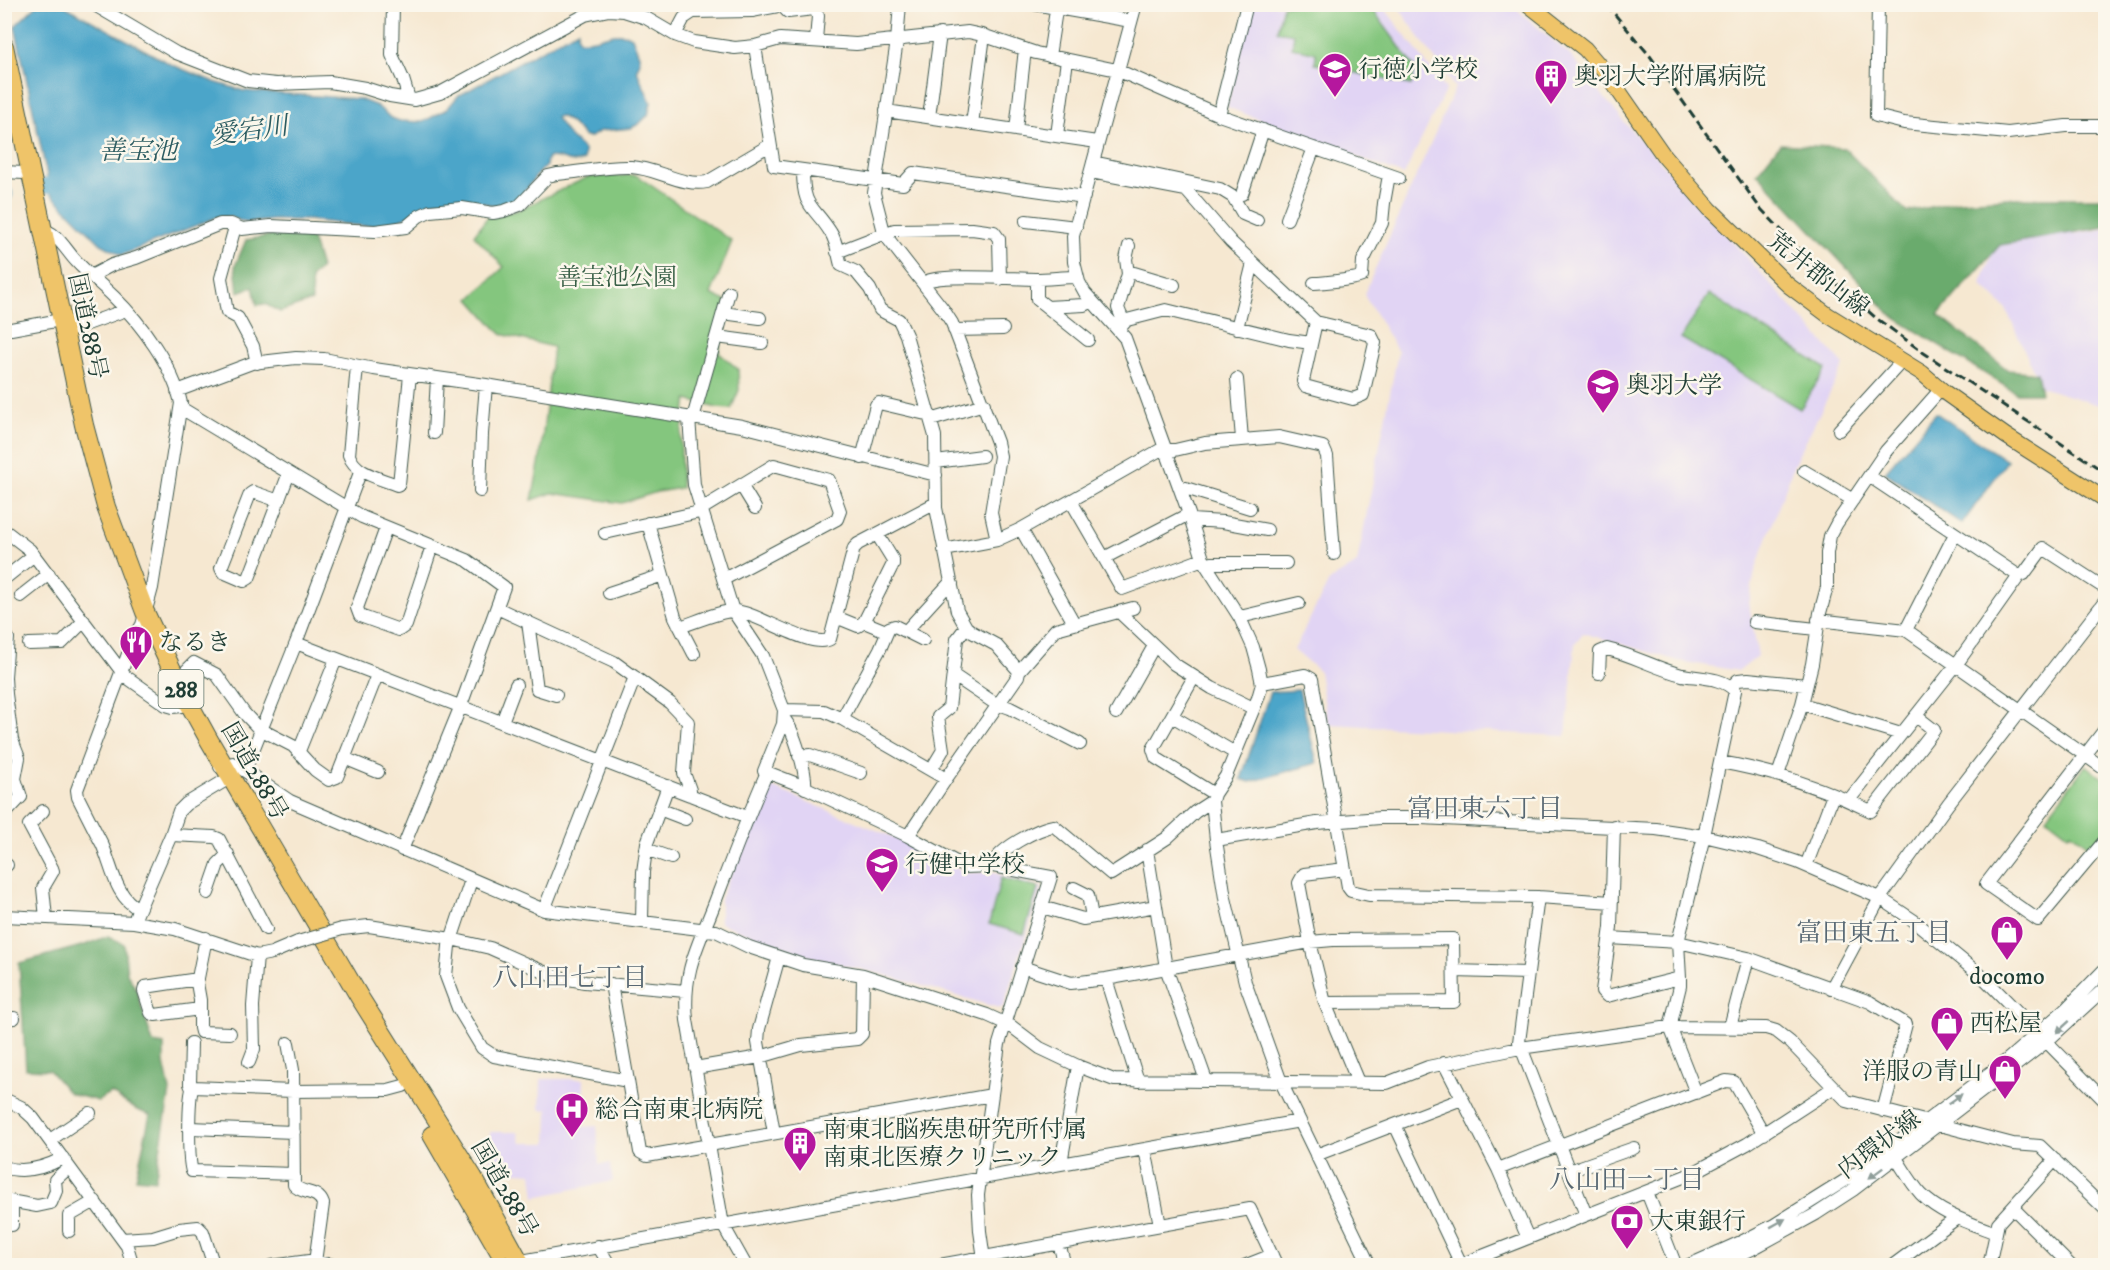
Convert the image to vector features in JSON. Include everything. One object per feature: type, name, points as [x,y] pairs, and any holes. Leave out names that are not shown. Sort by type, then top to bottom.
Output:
[{"type":"highway","name":"国道288号","points":[[4,46],[60,327],[75,416],[96,500],[113,550],[144,619],[164,673],[182,706],[228,772],[360,998],[473,1177],[509,1264]]},
{"type":"highway","name":"国道288号","points":[[4,89],[39,229]]},
{"type":"highway","name":"国道288号","points":[[144,619],[403,1086],[509,1264]]},
{"type":"main road","name":"荒井郡山線","points":[[1528,4],[1585,49],[1599,64],[1664,156],[1710,209],[1788,285],[1828,315],[1903,360],[2006,436],[2106,500]]},
{"type":"street","points":[[93,4],[176,53],[248,81],[276,84],[330,82],[415,100],[440,93],[585,10],[624,11],[646,18],[675,35],[694,42],[729,48],[754,46],[780,39],[856,44],[968,32],[1049,56],[1117,70],[1219,115],[1394,177],[1384,203],[1382,223],[1363,261],[1362,276],[1357,279],[1314,283]]},
{"type":"street","points":[[393,4],[392,55],[409,99]]},
{"type":"street","points":[[900,4],[897,41],[874,193],[885,233],[946,313],[995,434],[1000,456],[991,513],[997,540]]},
{"type":"street","points":[[1034,4],[1131,21]]},
{"type":"street","points":[[1121,326],[1092,301],[1081,286],[1077,277],[1073,248],[1097,142],[1136,4]]},
{"type":"street","points":[[1219,115],[1247,4]]},
{"type":"street","points":[[1878,4],[1876,116],[1904,123],[2008,133],[2067,126],[2106,126]]},
{"type":"street","points":[[675,35],[684,18],[693,12],[752,11],[786,5],[788,12],[814,9],[817,14],[816,40]]},
{"type":"street","points":[[1049,56],[1057,7]]},
{"type":"street","points":[[929,117],[940,34]]},
{"type":"street","points":[[972,124],[984,36]]},
{"type":"street","points":[[754,46],[774,166],[903,184],[913,173],[1084,198]]},
{"type":"street","points":[[1016,130],[1025,49]]},
{"type":"street","points":[[1057,135],[1067,60]]},
{"type":"street","points":[[886,111],[1097,142]]},
{"type":"street","points":[[1242,194],[1263,130]]},
{"type":"street","points":[[91,276],[112,265],[136,258],[215,225],[226,224],[249,230],[271,226],[395,230],[406,227],[419,216],[430,211],[462,208],[493,213],[504,211],[520,205],[548,176],[631,167],[656,171],[698,184],[704,183],[770,145]]},
{"type":"street","points":[[1287,219],[1314,148]]},
{"type":"street","points":[[1092,167],[1220,189],[1233,197],[1243,214],[1257,220]]},
{"type":"street","points":[[1092,167],[1186,190],[1232,242],[1316,322],[1372,336],[1375,343],[1362,397],[1353,399],[1305,387],[1303,381],[1316,322]]},
{"type":"street","points":[[803,170],[804,190],[808,204],[833,235],[841,265],[856,273],[870,289],[880,310],[899,320],[906,335],[936,441],[936,503],[957,611],[966,627],[996,645],[1019,671]]},
{"type":"street","points":[[4,172],[24,173]]},
{"type":"street","points":[[1026,221],[1076,227]]},
{"type":"street","points":[[235,227],[221,282],[227,312],[238,318],[253,346],[257,363]]},
{"type":"street","points":[[39,229],[55,237],[69,254],[126,310],[163,362],[177,391],[181,408],[144,619],[134,638],[77,793],[103,847],[117,884],[130,903],[139,909]]},
{"type":"street","points":[[837,252],[894,230],[994,232],[999,239],[1000,279]]},
{"type":"street","points":[[993,866],[994,860],[1003,851],[1027,836],[1052,826],[1057,827],[1110,874],[1167,838],[1213,798],[1226,776],[1262,683],[1253,647],[1240,617],[1204,562],[1121,326],[1118,308],[1128,274],[1126,259],[1129,246]]},
{"type":"street","points":[[1237,328],[1253,263]]},
{"type":"street","points":[[1128,274],[1134,273],[1174,285]]},
{"type":"street","points":[[923,283],[930,279],[1077,277]]},
{"type":"street","points":[[1037,279],[1037,299],[1088,340]]},
{"type":"street","points":[[729,292],[691,418],[693,480],[733,610],[764,656],[799,756],[805,778],[805,788]]},
{"type":"street","points":[[1047,307],[1084,306],[1092,301]]},
{"type":"street","points":[[11,329],[60,327],[126,310]]},
{"type":"street","points":[[1121,326],[1127,320],[1167,310],[1237,328],[1311,343]]},
{"type":"street","points":[[723,313],[760,318]]},
{"type":"street","points":[[954,330],[1003,329]]},
{"type":"street","points":[[717,337],[762,344]]},
{"type":"street","points":[[177,391],[257,363],[305,358],[742,426],[936,475]]},
{"type":"street","points":[[1839,430],[1903,360]]},
{"type":"street","points":[[357,366],[348,454],[352,463],[361,470],[397,485],[399,484],[410,375]]},
{"type":"street","points":[[434,433],[437,378]]},
{"type":"street","points":[[1237,379],[1242,440]]},
{"type":"street","points":[[480,491],[486,385]]},
{"type":"street","points":[[1778,775],[1802,704],[1812,664],[1817,624],[1827,587],[1827,552],[1830,536],[1886,451],[1941,389]]},
{"type":"street","points":[[862,458],[876,405],[879,403],[930,417],[984,404]]},
{"type":"street","points":[[181,408],[346,507],[386,528],[472,563],[504,587],[461,706],[402,850]]},
{"type":"street","points":[[944,550],[997,540],[1021,529],[1160,450],[1242,440],[1282,438],[1323,447],[1327,456],[1334,554]]},
{"type":"street","points":[[936,462],[982,456]]},
{"type":"street","points":[[605,533],[702,509],[777,465],[828,479],[831,482],[840,513],[837,519],[724,579]]},
{"type":"street","points":[[134,922],[182,807],[228,772],[262,730],[361,470]]},
{"type":"street","points":[[1803,471],[1853,501]]},
{"type":"street","points":[[279,501],[253,492],[250,494],[221,568],[223,572],[244,580],[249,578],[279,501],[289,473]]},
{"type":"street","points":[[1869,476],[2019,576]]},
{"type":"street","points":[[741,485],[755,508]]},
{"type":"street","points":[[1179,486],[1250,508]]},
{"type":"street","points":[[1071,501],[1122,589],[1204,562],[1286,563]]},
{"type":"street","points":[[680,627],[733,610],[785,631],[823,642],[830,639],[852,552],[858,544],[936,503]]},
{"type":"street","points":[[1104,558],[1190,517],[1267,530]]},
{"type":"street","points":[[648,523],[675,617],[693,654]]},
{"type":"street","points":[[386,528],[357,608],[360,616],[399,630],[406,625],[432,546]]},
{"type":"street","points":[[1021,529],[1074,623]]},
{"type":"street","points":[[4,530],[23,543],[34,555],[122,673],[166,705],[182,706]]},
{"type":"street","points":[[836,617],[858,626],[864,622],[893,564],[893,560],[876,534]]},
{"type":"street","points":[[1906,630],[1955,534]]},
{"type":"street","points":[[1849,800],[1917,716],[2019,576],[2024,574],[2043,548],[2100,585]]},
{"type":"street","points":[[4,579],[34,555]]},
{"type":"street","points":[[21,596],[48,574]]},
{"type":"street","points":[[609,593],[663,575]]},
{"type":"street","points":[[907,630],[948,585],[952,585]]},
{"type":"street","points":[[1831,988],[1880,898],[1948,804],[2106,600]]},
{"type":"street","points":[[1240,617],[1299,603]]},
{"type":"street","points":[[908,836],[1018,676],[1019,671],[1053,631],[1074,623],[1133,608]]},
{"type":"street","points":[[497,609],[614,662],[670,703],[688,722],[684,773],[690,795]]},
{"type":"street","points":[[1119,612],[1171,662],[1212,688],[1253,708]]},
{"type":"street","points":[[29,644],[62,643],[84,621]]},
{"type":"street","points":[[528,622],[537,689],[556,695]]},
{"type":"street","points":[[864,622],[886,632]]},
{"type":"street","points":[[1754,622],[1906,630],[2106,770]]},
{"type":"street","points":[[842,719],[880,649],[886,632],[896,626],[923,640]]},
{"type":"street","points":[[931,770],[943,750],[938,717],[949,708],[957,639],[966,627]]},
{"type":"street","points":[[4,633],[8,638],[5,677],[7,719],[19,758],[10,770],[21,797],[4,815]]},
{"type":"street","points":[[296,643],[747,817]]},
{"type":"street","points":[[1116,713],[1154,646]]},
{"type":"street","points":[[1599,673],[1600,652],[1607,649],[1682,674],[1710,679],[1731,687],[1735,694],[1678,942],[1680,986],[1670,1027],[1696,1093]]},
{"type":"street","points":[[299,751],[336,659]]},
{"type":"street","points":[[175,676],[185,672],[194,663],[214,672],[228,688],[244,713],[262,730],[299,751],[315,770],[329,780],[337,777],[377,675]]},
{"type":"street","points":[[952,675],[999,704],[1080,744]]},
{"type":"street","points":[[1262,683],[1305,675],[1312,679],[1350,890],[1369,895],[1538,897],[1611,902]]},
{"type":"street","points":[[544,910],[635,677]]},
{"type":"street","points":[[1194,677],[1153,749],[1156,758],[1213,798]]},
{"type":"street","points":[[1731,687],[1738,680],[1748,679],[1806,685]]},
{"type":"street","points":[[502,722],[516,686]]},
{"type":"street","points":[[1802,704],[1901,734]]},
{"type":"street","points":[[784,715],[824,711],[946,779]]},
{"type":"street","points":[[784,715],[764,771],[908,836],[966,867],[993,866],[1052,877],[1004,1022],[999,1044],[980,1179],[979,1208],[984,1261]]},
{"type":"street","points":[[1172,716],[1235,753]]},
{"type":"street","points":[[1720,762],[1778,775],[1849,800],[1870,811],[1934,730],[1917,716]]},
{"type":"street","points":[[2106,728],[1986,884],[2038,920],[2106,839]]},
{"type":"street","points":[[799,756],[810,755],[861,773]]},
{"type":"street","points":[[344,758],[378,772]]},
{"type":"street","points":[[228,772],[402,850],[544,910],[696,929],[704,928],[803,965],[863,975],[1004,1022],[1040,1048],[1107,1079],[1393,1082],[1416,1071],[1444,1063],[1520,1048],[1670,1027],[1766,1028],[1776,1031],[1790,1042],[1847,1101],[2013,1144],[2040,1146],[2104,1206]]},
{"type":"street","points":[[746,1266],[723,1225],[687,1020],[685,991],[691,962],[747,817],[767,772]]},
{"type":"street","points":[[642,921],[646,849],[668,786]]},
{"type":"street","points":[[1806,866],[1833,795]]},
{"type":"street","points":[[1213,798],[1215,840],[1237,954],[1252,1005],[1281,1082],[1370,1266]]},
{"type":"street","points":[[659,809],[685,819]]},
{"type":"street","points":[[43,811],[29,825],[52,868],[43,888],[46,918]]},
{"type":"street","points":[[1215,840],[1337,821],[1421,818],[1656,829],[1704,836],[1747,846],[1806,866],[1880,898],[1913,920],[1985,979],[2106,1102]]},
{"type":"street","points":[[1614,826],[1610,938],[1601,989],[1606,996],[1680,978]]},
{"type":"street","points":[[171,836],[217,837],[266,929]]},
{"type":"street","points":[[646,849],[670,858]]},
{"type":"street","points":[[1147,850],[1166,968],[1206,1080]]},
{"type":"street","points":[[208,893],[218,864],[228,854]]},
{"type":"street","points":[[1345,869],[1304,874],[1299,880],[1310,942],[1325,1003],[1358,1082]]},
{"type":"street","points":[[471,880],[451,939],[446,969],[451,993],[458,1008],[485,1052],[494,1056],[628,1081]]},
{"type":"street","points":[[1074,888],[1088,895],[1092,917]]},
{"type":"street","points":[[1538,897],[1519,1042],[1586,1215]]},
{"type":"street","points":[[1042,907],[1083,919],[1156,906]]},
{"type":"street","points":[[4,916],[134,922],[175,929],[257,956],[342,929],[369,926],[451,939],[490,948],[553,976],[685,991]]},
{"type":"street","points":[[206,938],[198,979],[201,1032],[230,1033]]},
{"type":"street","points":[[1610,938],[1678,942],[1748,958],[1870,1002],[1906,1024],[1883,1111]]},
{"type":"street","points":[[1022,967],[1071,983],[1106,979],[1310,942],[1453,939],[1454,1002],[1325,1003]]},
{"type":"street","points":[[249,1062],[254,1049],[257,956]]},
{"type":"street","points":[[774,1133],[758,1042],[759,1029],[779,957]]},
{"type":"street","points":[[1730,1027],[1748,958]]},
{"type":"street","points":[[1687,1266],[1741,1242],[1806,1207],[1857,1173],[2007,1060],[2042,1038],[2106,968]]},
{"type":"street","points":[[1454,971],[1528,973]]},
{"type":"street","points":[[695,1068],[760,1057],[801,1045],[861,1037],[863,975]]},
{"type":"street","points":[[198,979],[145,987],[144,991],[151,1013],[155,1015],[200,1009]]},
{"type":"street","points":[[1106,979],[1138,1081]]},
{"type":"street","points":[[611,984],[640,1152],[647,1156],[992,1095]]},
{"type":"street","name":"内環状線","points":[[1716,1266],[1816,1214],[1853,1190],[1941,1124],[2042,1038],[2090,1004],[2106,987]]},
{"type":"street","points":[[190,1043],[192,1171],[294,1174]]},
{"type":"street","points":[[288,1043],[293,1070],[294,1174],[297,1189],[316,1195],[321,1198],[322,1204],[315,1262]]},
{"type":"street","points":[[1444,1063],[1498,1169],[1528,1238]]},
{"type":"street","points":[[1061,1163],[1078,1066]]},
{"type":"street","points":[[1498,1169],[1726,1081],[1734,1082],[1764,1134]]},
{"type":"street","points":[[192,1089],[200,1087],[293,1091],[388,1090],[403,1086]]},
{"type":"street","points":[[1395,1125],[1459,1265],[1647,1192],[1710,1164],[1764,1134],[1833,1088]]},
{"type":"street","points":[[4,1099],[21,1107],[50,1140],[127,1246],[133,1266]]},
{"type":"street","points":[[1316,1155],[1462,1099]]},
{"type":"street","points":[[50,1140],[90,1113]]},
{"type":"street","points":[[509,1264],[598,1246],[1300,1121]]},
{"type":"street","points":[[190,1128],[294,1132]]},
{"type":"street","points":[[1569,1172],[1634,1148]]},
{"type":"street","points":[[1144,1149],[1160,1225]]},
{"type":"street","points":[[1896,1158],[1916,1189],[1926,1199],[1957,1218],[1996,1233]]},
{"type":"street","points":[[1989,1266],[1998,1223],[2055,1160]]},
{"type":"street","points":[[4,1167],[23,1170],[66,1162]]},
{"type":"street","points":[[12,1225],[8,1201],[37,1206],[51,1203],[56,1191],[55,1180],[66,1162]]},
{"type":"street","points":[[1647,1192],[1676,1266]]},
{"type":"street","points":[[69,1231],[69,1216],[95,1200]]},
{"type":"street","points":[[2013,1208],[2071,1266]]},
{"type":"street","points":[[934,1266],[984,1261],[1059,1244],[1250,1209],[1275,1260],[1244,1266]]},
{"type":"street","points":[[1892,1266],[1957,1218]]},
{"type":"street","points":[[122,1239],[153,1237],[179,1229],[198,1227],[202,1232],[214,1266]]},
{"type":"street","points":[[1059,1244],[1065,1266]]},
{"type":"street","points":[[598,1246],[610,1266]]},
{"type":"street","points":[[271,1266],[297,1262],[339,1266]]},
{"type":"shaded area","name":"行徳小学校","points":[[1252,5],[1382,5],[1446,89],[1404,175],[1227,107]]},
{"type":"shaded area","name":"奥羽大学","points":[[1397,5],[1512,5],[1570,55],[1625,123],[1844,365],[1795,462],[1755,571],[1749,604],[1758,656],[1739,671],[1679,661],[1583,633],[1575,643],[1566,736],[1328,724],[1319,671],[1294,650],[1329,581],[1357,563],[1398,352],[1364,294],[1455,88]]},
{"type":"shaded area","points":[[2073,228],[2074,234],[2105,229],[2105,407],[2041,387],[2006,309],[1981,284],[1997,241]]},
{"type":"shaded area","name":"行健中学校","points":[[769,786],[910,844],[966,873],[992,872],[1042,887],[1003,1007],[999,1008],[881,974],[806,956],[720,923],[720,899]]},
{"type":"shaded area","name":"総合南東北病院","points":[[541,1079],[584,1079],[583,1127],[597,1126],[599,1164],[610,1164],[613,1181],[535,1197],[532,1173],[490,1170],[490,1132],[518,1132],[521,1143],[547,1143],[548,1110],[540,1109]]},
{"type":"green space","points":[[1283,5],[1362,5],[1373,10],[1416,69],[1411,85],[1315,64],[1316,53],[1292,47],[1294,34],[1277,31]]},
{"type":"green space","points":[[1780,144],[1844,148],[1907,212],[1959,201],[2009,198],[2105,198],[2105,227],[2000,245],[1938,315],[2008,370],[2037,373],[2041,393],[2016,393],[1892,316],[1757,173]]},
{"type":"green space","name":"善宝池公園","points":[[636,175],[732,241],[711,294],[726,301],[719,353],[738,369],[739,390],[731,409],[717,408],[687,400],[681,436],[681,488],[657,492],[622,503],[552,493],[532,500],[540,459],[553,347],[501,334],[470,299],[504,267],[474,235],[489,215],[516,211],[588,177]]},
{"type":"green space","points":[[284,233],[311,235],[321,268],[311,277],[312,301],[280,312],[265,304],[257,305],[253,287],[238,292],[235,266],[246,240]]},
{"type":"green space","points":[[1709,294],[1826,369],[1800,409],[1681,338]]},
{"type":"green space","points":[[2086,765],[2105,780],[2105,834],[2093,850],[2071,832],[2068,834],[2046,817]]},
{"type":"green space","points":[[1001,878],[1038,888],[1024,934],[989,924]]},
{"type":"green space","points":[[108,936],[124,944],[127,973],[136,989],[153,1043],[164,1045],[164,1063],[170,1091],[155,1180],[136,1178],[150,1115],[137,1110],[111,1093],[98,1101],[69,1093],[49,1070],[26,1069],[19,963],[85,945]]},
{"type":"water","name":"善宝池","points":[[37,5],[63,5],[170,64],[214,82],[244,91],[359,99],[377,106],[391,118],[400,121],[423,122],[447,109],[458,96],[578,30],[579,40],[625,34],[632,37],[639,55],[640,62],[637,69],[651,102],[648,115],[639,124],[631,128],[600,131],[591,137],[585,137],[563,117],[556,118],[568,135],[584,150],[584,160],[575,162],[547,158],[546,166],[519,199],[498,207],[472,200],[428,203],[414,214],[388,224],[363,226],[308,220],[247,223],[230,217],[217,217],[122,255],[101,244],[51,194],[15,26]]},
{"type":"water","points":[[1936,413],[2007,461],[1962,524],[1885,472]]},
{"type":"water","points":[[1299,690],[1317,763],[1250,782],[1241,779],[1270,692]]},
{"type":"waterway","name":"愛宕川","points":[[45,186],[71,181]]},
{"type":"railway","points":[[1606,4],[1650,56],[1760,208],[1812,262],[1876,318],[1924,353],[2106,473]]},
{"type":"place","name":"行徳小学校","points":[[1335,98]]},
{"type":"place","name":"奥羽大学附属病院","points":[[1551,105]]},
{"type":"place","name":"奥羽大学","points":[[1603,414]]},
{"type":"place","name":"なるき","points":[[136,671]]},
{"type":"place","name":"行健中学校","points":[[882,893]]},
{"type":"place","name":"docomo","points":[[2007,961]]},
{"type":"place","name":"西松屋","points":[[1947,1052]]},
{"type":"place","name":"洋服の青山","points":[[2005,1100]]},
{"type":"place","name":"総合南東北病院","points":[[572,1138]]},
{"type":"place","name":"南東北脳疾患研究所付属 南東北医療クリニック","points":[[800,1172]]},
{"type":"place","name":"大東銀行","points":[[1627,1250]]},
{"type":"district","name":"富田東六丁目","points":[[1485,808]]},
{"type":"district","name":"富田東五丁目","points":[[1874,932]]},
{"type":"district","name":"八山田七丁目","points":[[570,977]]},
{"type":"district","name":"八山田一丁目","points":[[1627,1179]]}]
